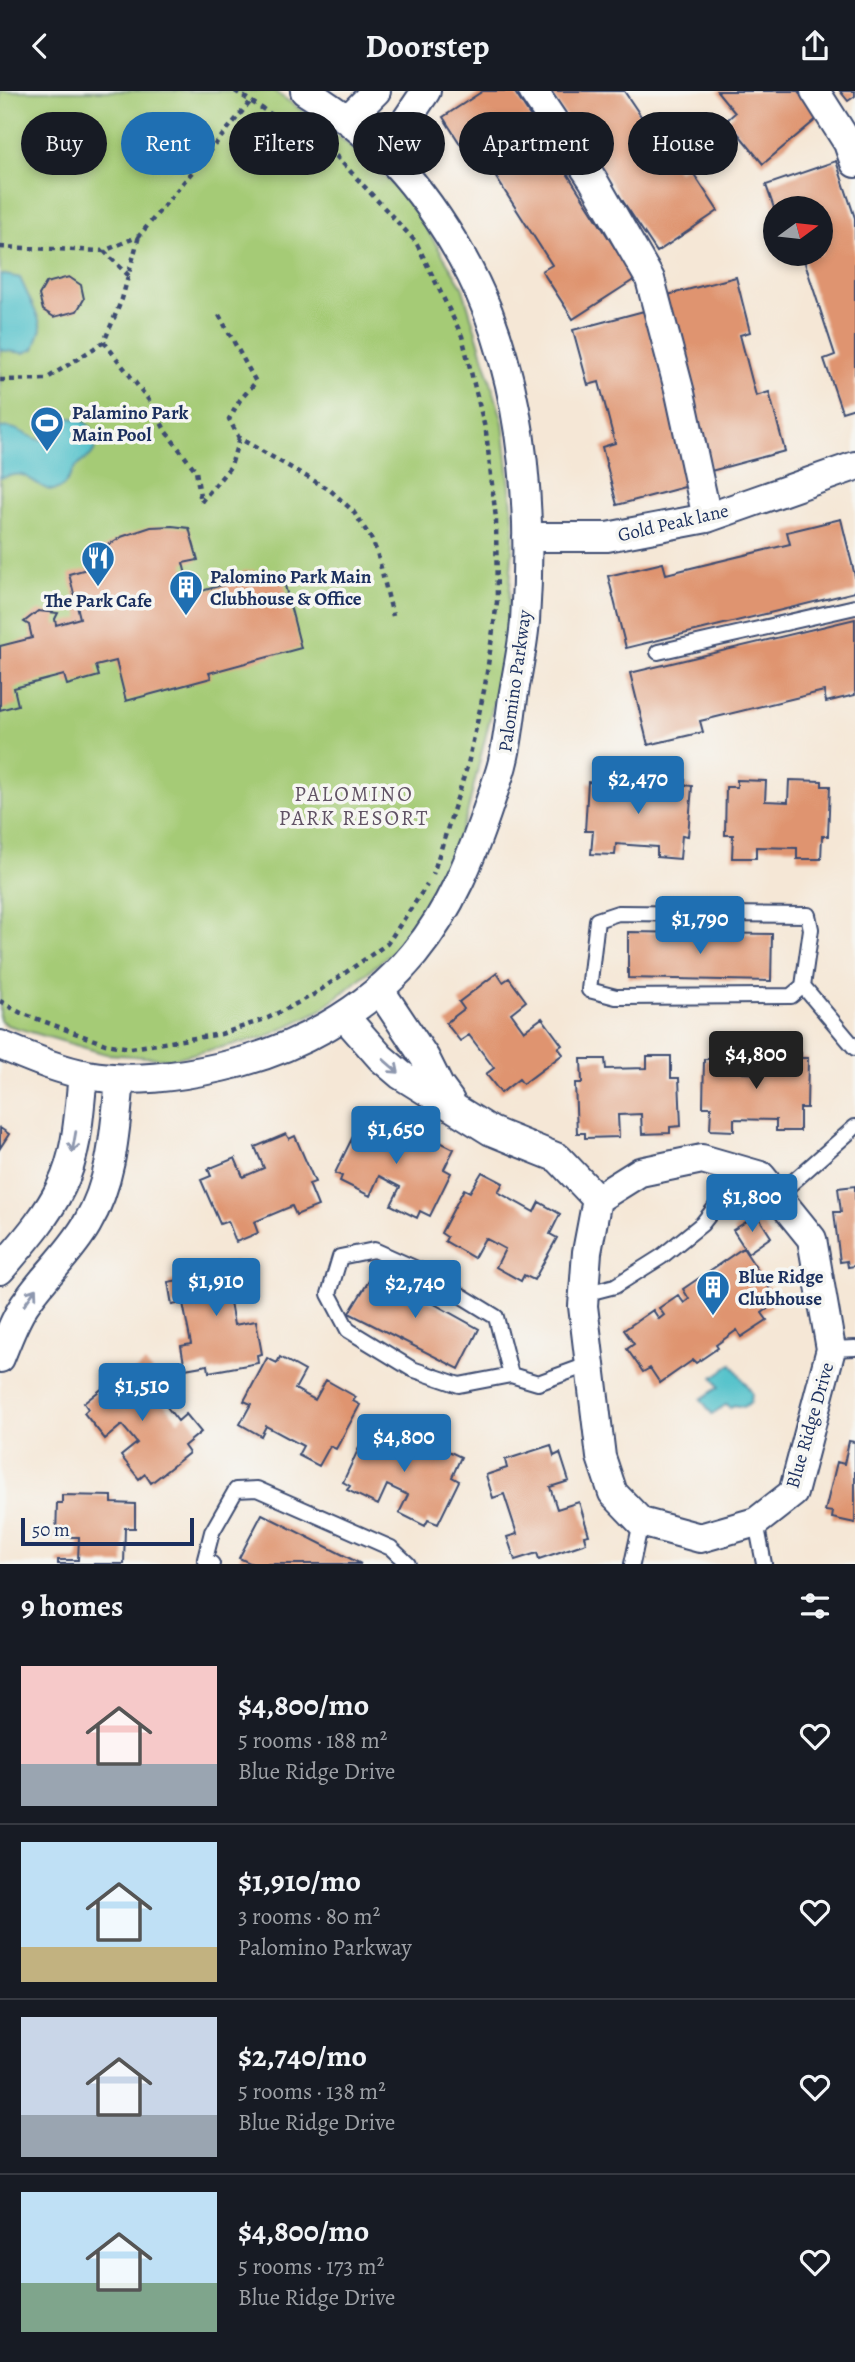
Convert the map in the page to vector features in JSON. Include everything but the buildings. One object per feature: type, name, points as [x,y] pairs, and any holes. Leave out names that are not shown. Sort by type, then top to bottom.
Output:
[{"type":"street","name":"Palomino Parkway","points":[[305,91],[353,125]]},
{"type":"street","points":[[347,120],[376,91]]},
{"type":"street","points":[[412,112],[426,91]]},
{"type":"street","points":[[533,91],[593,180],[650,279],[680,393],[707,518]]},
{"type":"street","points":[[815,91],[848,143],[855,163]]},
{"type":"street","name":"Palomino Parkway","points":[[0,1045],[83,1075],[120,1079],[167,1077],[239,1063],[276,1051],[344,1016],[379,989],[412,956],[452,898],[484,821],[503,763],[525,623],[526,514],[517,418],[506,368],[487,309],[453,244],[404,175]]},
{"type":"street","name":"Gold Peak lane","points":[[527,537],[607,537],[707,518],[855,466]]},
{"type":"street","points":[[379,989],[456,1109]]},
{"type":"street","points":[[344,1016],[381,1058],[401,1075],[491,1131],[558,1158],[597,1199],[587,1252],[584,1294],[601,1457],[613,1493],[641,1522]]},
{"type":"street","points":[[0,1270],[50,1209],[63,1184],[71,1159],[83,1075]]},
{"type":"street","points":[[0,1358],[9,1334],[26,1303],[87,1224],[101,1195],[110,1165],[120,1079]]},
{"type":"street","name":"Blue Ridge Drive","points":[[597,1199],[640,1171],[702,1159],[761,1176],[812,1239],[843,1349],[793,1493],[756,1522],[700,1538],[641,1522]]},
{"type":"lane","points":[[658,652],[855,607]]},
{"type":"lane","points":[[803,986],[791,996],[615,997],[589,990],[597,920],[618,913],[807,915],[811,929],[803,986],[855,1048]]},
{"type":"lane","points":[[777,1196],[855,1127]]},
{"type":"lane","points":[[584,1294],[615,1286],[662,1257],[702,1224],[744,1171]]},
{"type":"lane","points":[[511,1374],[496,1317],[421,1271],[374,1250],[340,1257],[329,1294],[348,1330],[412,1369],[459,1385],[511,1374],[538,1383],[590,1364]]},
{"type":"lane","points":[[212,1564],[205,1559],[212,1532],[236,1490],[257,1489],[391,1548],[408,1564]]},
{"type":"lane","points":[[632,1564],[641,1522]]},
{"type":"lane","points":[[756,1522],[764,1564]]},
{"type":"path","points":[[0,1001],[21,1013],[71,1033],[105,1044],[131,1048],[221,1034],[268,1019],[313,996],[387,944],[431,878],[468,764],[485,686],[497,602],[496,519],[486,432],[462,336],[416,242],[336,156],[235,91]]},
{"type":"path","points":[[0,380],[46,379],[104,341],[122,299],[139,236],[251,101]]},
{"type":"path","points":[[0,247],[104,251],[139,236]]},
{"type":"path","points":[[104,251],[129,277]]},
{"type":"path","points":[[219,316],[256,382],[240,400],[229,419],[239,438],[330,490],[352,511],[371,538],[377,552],[393,616]]},
{"type":"path","points":[[104,341],[151,403],[166,432],[195,471],[201,502],[230,466],[239,438]]},
{"type":"green space","points":[[0,91],[274,91],[304,112],[229,112],[229,175],[339,175],[339,137],[353,149],[353,175],[382,175],[406,196],[462,286],[503,422],[514,525],[506,651],[467,814],[444,875],[399,947],[321,1010],[266,1037],[171,1059],[106,1054],[7,1025],[0,1020]]},
{"type":"water","points":[[0,274],[20,278],[38,317],[41,329],[34,349],[24,353],[0,350]]},
{"type":"water","name":"Palamino Park Main Pool","points":[[70,418],[89,426],[96,445],[92,454],[76,467],[62,487],[57,490],[46,489],[19,475],[0,478],[0,428],[13,428],[48,440],[62,421]]},
{"type":"water","points":[[732,1364],[752,1393],[751,1402],[744,1407],[734,1405],[730,1408],[727,1404],[712,1414],[701,1399],[719,1387],[713,1377]]},
{"type":"place","name":"Palamino Park Main Pool","points":[[47,453]]},
{"type":"place","name":"The Park Cafe","points":[[98,588]]},
{"type":"place","name":"Palomino Park Main Clubhouse & Office","points":[[186,617]]},
{"type":"place","name":"Blue Ridge Clubhouse","points":[[713,1317]]},
{"type":"district","name":"PALOMINO PARK RESORT","points":[[354,806]]}]
